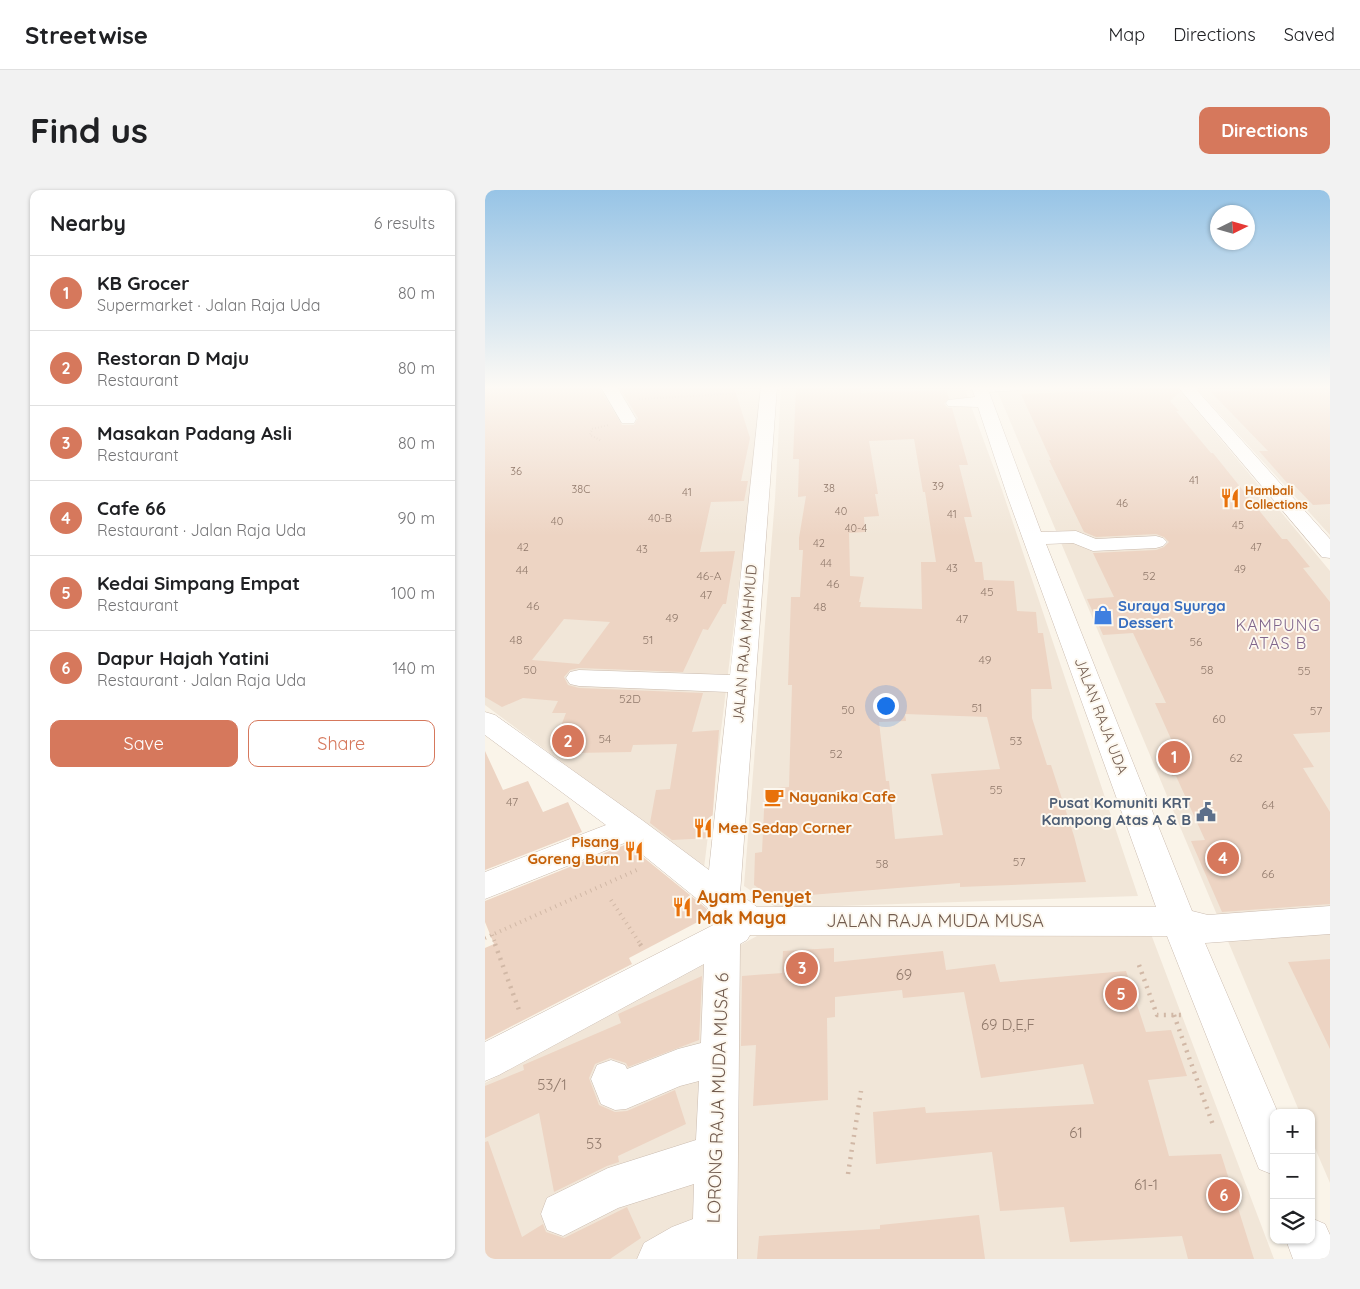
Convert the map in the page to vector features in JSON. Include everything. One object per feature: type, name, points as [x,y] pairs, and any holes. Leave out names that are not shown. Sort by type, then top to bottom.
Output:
[{"type":"street","name":"JALAN RAJA MAHMUD","points":[[731,920],[742,684],[764,437]]},
{"type":"street","name":"JALAN RAJA UDA","points":[[997,437],[1179,922],[1270,1144]]},
{"type":"street","points":[[1230,437],[1330,552]]},
{"type":"street","points":[[1035,538],[1076,537],[1093,545],[1156,542]]},
{"type":"street","points":[[579,678],[742,684]]},
{"type":"street","points":[[485,721],[667,856],[731,920],[658,971],[485,1062]]},
{"type":"street","points":[[485,886],[631,828]]},
{"type":"street","name":"JALAN RAJA MUDA MUSA","points":[[731,920],[1179,922],[1207,929],[1330,920]]},
{"type":"street","name":"LORONG RAJA MUDA MUSA 6","points":[[714,1248],[720,1057],[731,920]]},
{"type":"street","points":[[611,1079],[615,1090],[626,1089],[678,1068],[720,1057]]},
{"type":"street","points":[[563,1214],[608,1190],[681,1165],[717,1156]]},
{"type":"street","points":[[660,1259],[688,1243],[714,1248]]},
{"type":"street","points":[[1310,1244],[1316,1259]]},
{"type":"path","points":[[595,437],[601,440]]},
{"type":"path","points":[[485,938],[667,856]]},
{"type":"path","points":[[611,900],[658,971]]},
{"type":"path","points":[[492,935],[529,1039]]},
{"type":"path","points":[[1139,965],[1157,1015],[1217,1013]]},
{"type":"path","points":[[1174,1015],[1213,1125]]},
{"type":"path","points":[[848,1174],[861,1091]]},
{"type":"shaded area","points":[[485,437],[756,437],[704,868],[485,705]]},
{"type":"shaded area","points":[[778,437],[982,437],[1002,490],[1138,896],[777,908],[744,886]]},
{"type":"shaded area","points":[[1017,437],[1218,437],[1330,571],[1330,1183],[1315,1148],[1315,1109],[1298,1109]]},
{"type":"shaded area","points":[[1241,437],[1330,437],[1330,535]]},
{"type":"shaded area","points":[[1151,934],[1274,1259],[485,1259],[485,1083],[757,936]]},
{"type":"building","points":[[485,437],[750,437],[741,481],[748,481],[744,501],[711,502],[700,552],[735,551],[726,604],[723,604],[708,630],[703,629],[683,672],[579,668],[570,670],[564,677],[568,685],[579,688],[703,693],[692,732],[719,730],[711,838],[672,840],[650,823],[656,790],[670,789],[677,744],[633,745],[631,752],[574,753],[574,750],[551,751],[566,713],[552,713],[558,701],[523,698],[502,707],[485,697]],"holes":[[[564,619],[610,622],[579,664],[532,660]]]},
{"type":"building","points":[[794,437],[960,437],[968,465],[959,465],[972,517],[964,517],[975,562],[982,562],[984,580],[1014,581],[1017,611],[1036,612],[1038,633],[1043,633],[1052,689],[1031,689],[1032,718],[1047,765],[1051,765],[1074,836],[1086,882],[960,887],[960,883],[810,895],[810,900],[781,903],[754,885],[755,853],[762,852],[765,789],[789,787],[792,685],[788,685],[791,597],[800,597],[803,550],[799,550],[799,538],[806,496],[798,497],[799,459],[793,459]],"holes":[[[914,439],[923,492],[925,492],[936,562],[921,562],[922,609],[860,607],[861,602],[859,602],[864,577],[850,576],[849,533],[865,532],[864,517],[879,516],[875,494],[878,494],[869,441]],[[905,714],[987,717],[1000,769],[931,774],[943,835],[895,839],[889,781],[886,781],[879,722],[906,721]]]},
{"type":"building","points":[[1040,437],[1198,437],[1213,453],[1282,539],[1287,539],[1310,567],[1303,568],[1330,602],[1330,732],[1293,734],[1314,767],[1303,768],[1330,812],[1330,904],[1222,912],[1191,841],[1205,840],[1176,776],[1172,776],[1160,749],[1175,748],[1155,703],[1166,703],[1133,633],[1103,635],[1087,599],[1114,597],[1093,553],[1156,550],[1164,547],[1169,542],[1164,537],[1156,534],[1096,537],[1084,532],[1049,460],[1051,460]]},
{"type":"building","points":[[1254,437],[1330,437],[1330,504],[1313,505],[1293,484],[1289,485],[1259,451],[1268,451]]},
{"type":"building","points":[[485,751],[503,790],[528,781],[543,812],[568,802],[582,832],[485,870]]},
{"type":"building","points":[[627,844],[706,908],[711,915],[629,958],[632,964],[485,1040],[485,948],[494,944],[485,922],[485,901]]},
{"type":"building","points":[[834,948],[834,962],[943,951],[946,970],[995,964],[1000,982],[1126,971],[1146,1032],[1171,1030],[1187,1076],[1148,1080],[1169,1156],[1221,1154],[1254,1259],[1188,1259],[1182,1236],[1070,1242],[1064,1207],[1000,1211],[992,1152],[876,1164],[873,1112],[925,1107],[926,1113],[1094,1104],[1083,1064],[981,1078],[964,992],[903,998],[902,990],[835,997],[835,1017],[827,1018],[828,1100],[753,1106],[756,1045],[741,1046],[742,976],[782,973],[783,951]]},
{"type":"building","points":[[1330,959],[1330,1049],[1288,962]]},
{"type":"building","points":[[702,976],[699,1040],[628,1067],[626,1063],[610,1058],[595,1064],[589,1078],[599,1105],[615,1112],[627,1111],[675,1090],[686,1124],[618,1156],[619,1162],[554,1192],[539,1113],[485,1138],[485,1086],[524,1070],[523,1065],[621,1023],[618,1014]]},
{"type":"building","points":[[488,1141],[522,1237],[543,1224],[546,1232],[564,1238],[627,1207],[641,1238],[610,1259],[485,1259],[485,1142]]},
{"type":"building","points":[[979,1215],[985,1259],[757,1259],[759,1236],[880,1229],[880,1225]]},
{"type":"place","name":"Hambali Collections","points":[[1230,498]]},
{"type":"place","name":"Suraya Syurga Dessert","points":[[1103,615]]},
{"type":"place","name":"Restoran D Maju","points":[[568,741]]},
{"type":"place","name":"KB Grocer","points":[[1174,757]]},
{"type":"place","name":"Nayanika Cafe","points":[[774,797]]},
{"type":"place","name":"Pusat Komuniti KRT Kampong Atas A & B","points":[[1206,812]]},
{"type":"place","name":"Mee Sedap Corner","points":[[703,828]]},
{"type":"place","name":"Pisang Goreng Burn","points":[[634,851]]},
{"type":"place","name":"Cafe 66","points":[[1223,858]]},
{"type":"place","name":"Ayam Penyet Mak Maya","points":[[682,907]]},
{"type":"place","name":"Masakan Padang Asli","points":[[802,968]]},
{"type":"place","name":"Kedai Simpang Empat","points":[[1121,994]]},
{"type":"place","name":"Dapur Hajah Yatini","points":[[1224,1195]]},
{"type":"district","name":"KAMPUNG ATAS B","points":[[1278,634]]}]
